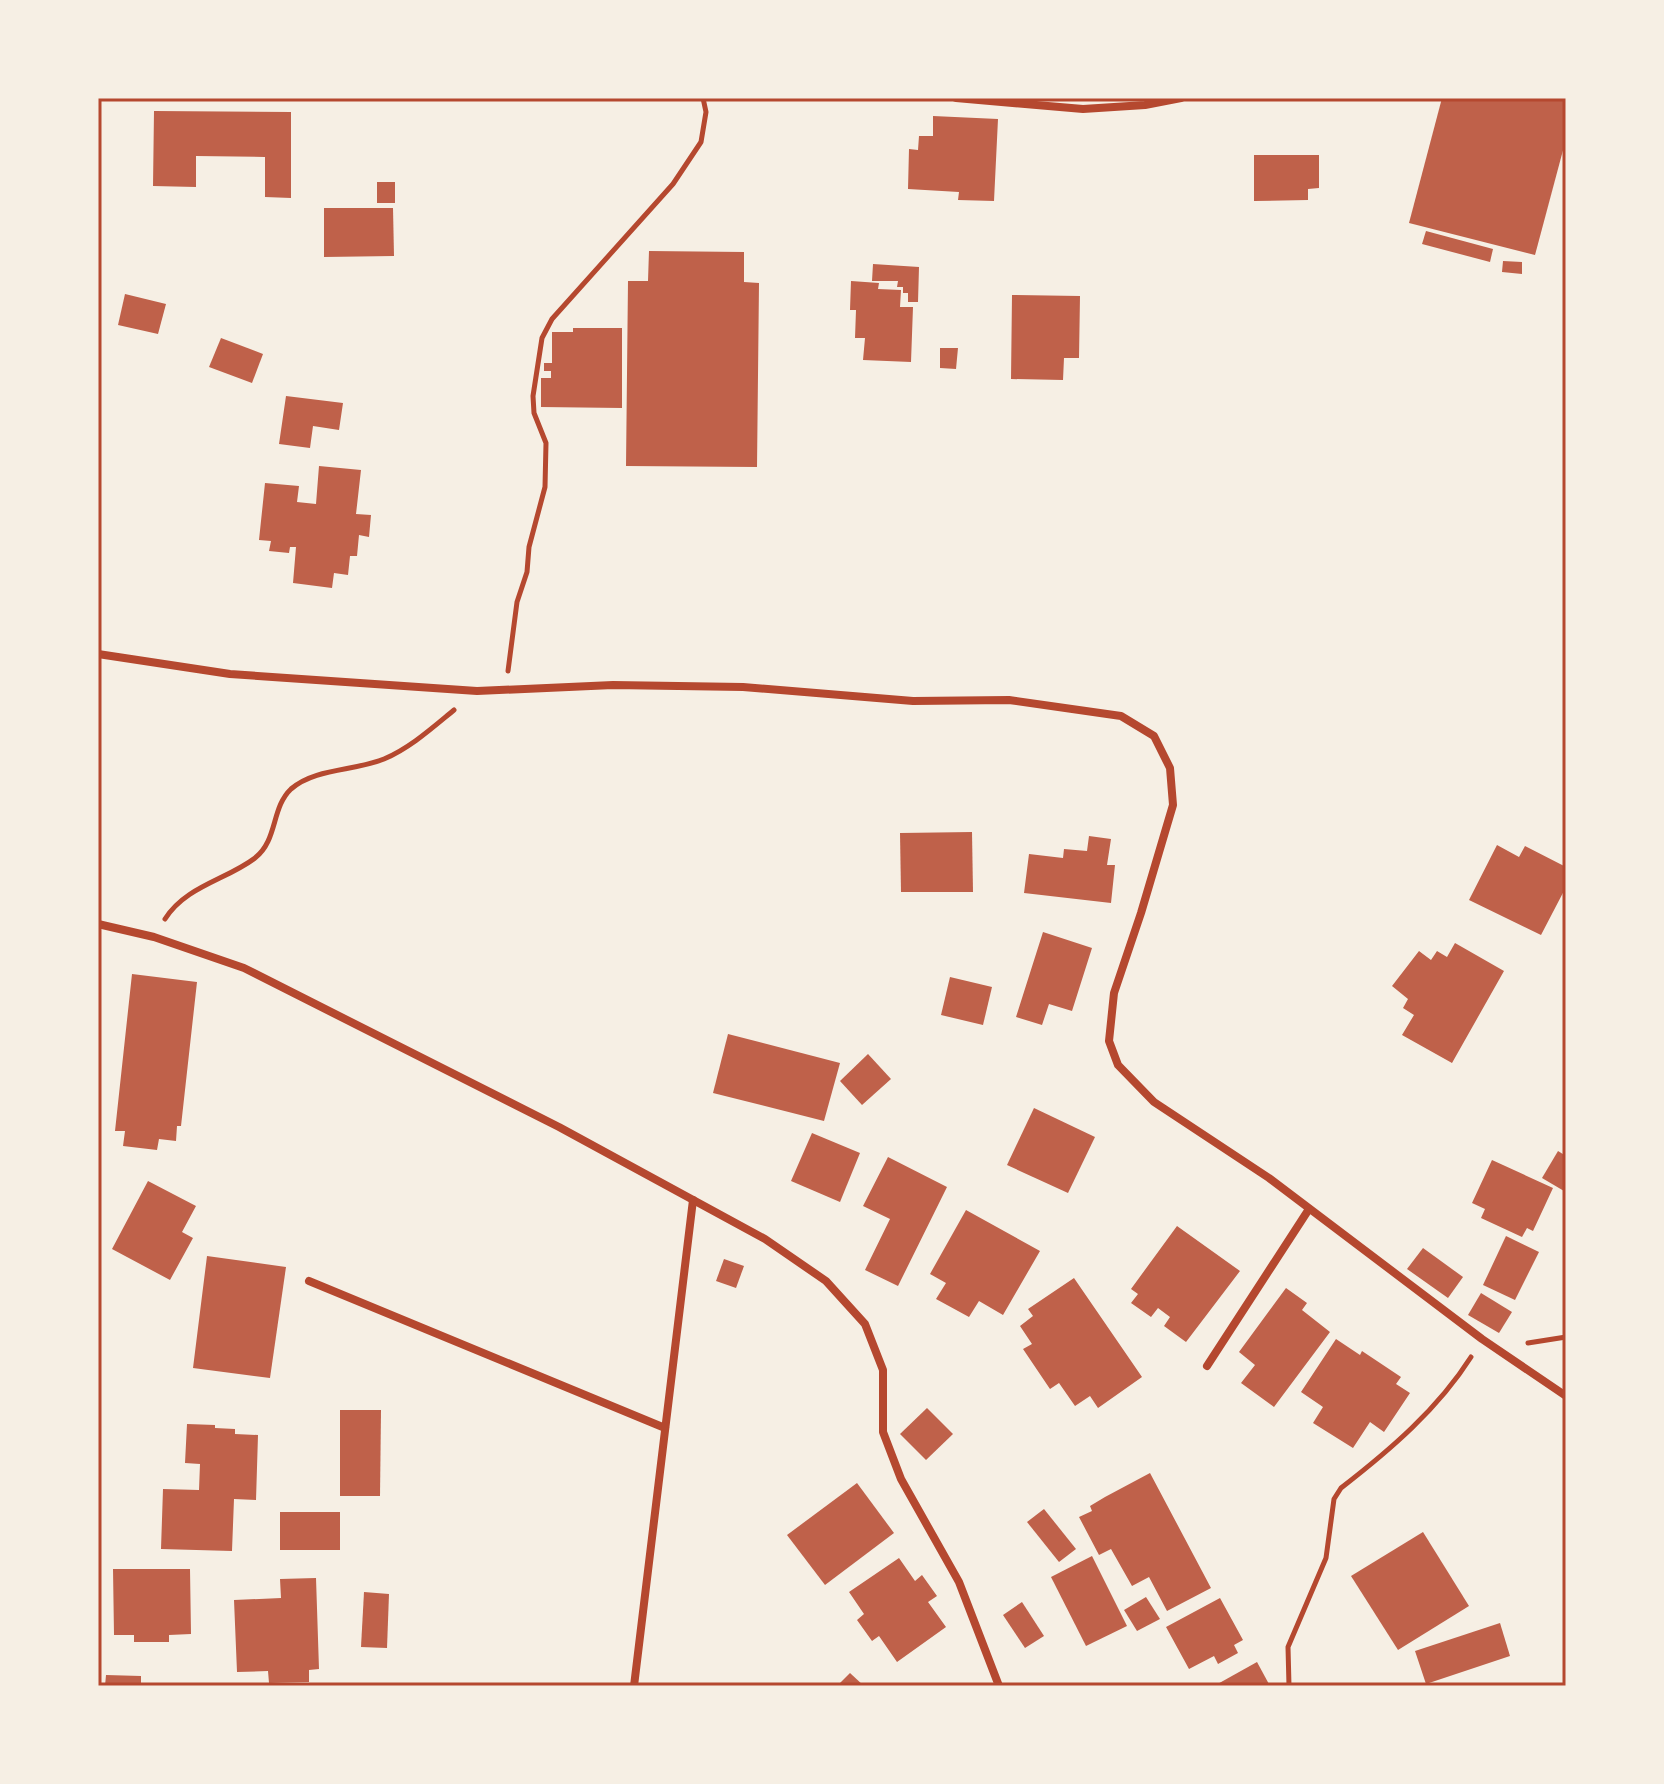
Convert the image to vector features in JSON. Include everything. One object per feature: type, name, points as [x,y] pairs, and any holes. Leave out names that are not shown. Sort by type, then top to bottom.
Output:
[{"type":"street","points":[[956,98],[1083,109],[1145,105],[1181,98]]},
{"type":"street","points":[[98,654],[230,674],[477,691],[613,685],[729,687],[913,701],[1009,700],[1121,716],[1154,736],[1170,768],[1173,805],[1114,993],[1109,1041],[1118,1065],[1154,1102],[1269,1178],[1482,1339],[1566,1396]]},
{"type":"street","points":[[98,924],[154,937],[244,968],[559,1127],[765,1239],[826,1281],[865,1324],[883,1370],[883,1432],[901,1479],[959,1582],[999,1686]]},
{"type":"street","points":[[634,1686],[693,1200]]},
{"type":"street","points":[[1207,1366],[1309,1209]]},
{"type":"street","points":[[309,1281],[665,1428]]},
{"type":"path","points":[[506,690],[517,602],[527,572],[529,547],[545,487],[546,443],[534,413],[533,396],[542,338],[552,319],[673,184],[701,142],[706,112],[703,98]]},
{"type":"path","points":[[154,937],[174,905],[256,857],[271,838],[281,801],[292,788],[306,780],[384,759],[420,739],[477,691]]},
{"type":"path","points":[[1501,1352],[1535,1341],[1566,1337]]},
{"type":"path","points":[[1289,1686],[1288,1647],[1326,1558],[1334,1499],[1341,1488],[1418,1422],[1456,1381],[1482,1339]]},
{"type":"building","points":[[1442,98],[1566,98],[1566,139],[1535,255],[1409,223]]},
{"type":"building","points":[[154,111],[291,112],[291,198],[265,197],[265,157],[196,156],[196,187],[153,186]]},
{"type":"building","points":[[933,116],[998,119],[994,201],[958,200],[959,192],[908,189],[909,149],[918,150],[919,136],[933,136]]},
{"type":"building","points":[[1254,155],[1319,155],[1319,188],[1308,189],[1308,200],[1254,201]]},
{"type":"building","points":[[377,182],[395,182],[395,203],[377,203]]},
{"type":"building","points":[[324,208],[393,208],[394,256],[324,257]]},
{"type":"building","points":[[1426,231],[1493,249],[1490,262],[1422,244]]},
{"type":"building","points":[[649,251],[744,252],[744,282],[759,283],[757,467],[626,466],[628,281],[648,281]]},
{"type":"building","points":[[1503,261],[1522,262],[1522,274],[1502,272]]},
{"type":"building","points":[[873,264],[919,267],[918,302],[908,302],[908,293],[903,293],[903,287],[897,287],[898,281],[872,281]]},
{"type":"building","points":[[851,281],[879,283],[878,289],[901,290],[900,307],[913,307],[911,362],[863,360],[865,338],[855,338],[856,310],[850,310]]},
{"type":"building","points":[[125,294],[166,304],[158,334],[118,325]]},
{"type":"building","points":[[1012,295],[1080,296],[1079,358],[1064,358],[1063,380],[1011,379]]},
{"type":"building","points":[[573,328],[622,328],[622,408],[541,407],[541,378],[551,378],[551,371],[544,371],[544,363],[552,363],[552,332],[573,332]]},
{"type":"building","points":[[221,338],[263,354],[252,383],[209,367]]},
{"type":"building","points":[[940,348],[958,348],[956,369],[940,368]]},
{"type":"building","points":[[286,396],[343,403],[339,430],[313,426],[310,448],[279,444]]},
{"type":"building","points":[[319,466],[361,470],[356,514],[371,515],[369,537],[359,535],[357,556],[350,556],[348,575],[334,573],[332,588],[293,583],[296,547],[290,547],[289,553],[269,551],[271,541],[259,540],[265,483],[299,486],[297,502],[316,504]]},
{"type":"building","points":[[972,832],[973,892],[901,892],[900,833]]},
{"type":"building","points":[[1089,836],[1111,839],[1107,865],[1115,865],[1111,903],[1024,893],[1029,854],[1063,858],[1064,849],[1087,851]]},
{"type":"building","points":[[1497,845],[1519,857],[1525,846],[1566,867],[1566,887],[1541,935],[1469,900]]},
{"type":"building","points":[[1043,932],[1092,948],[1072,1011],[1049,1004],[1042,1025],[1016,1017]]},
{"type":"building","points":[[1455,943],[1504,971],[1452,1063],[1402,1035],[1414,1015],[1403,1008],[1408,999],[1392,986],[1419,951],[1431,960],[1437,951],[1447,957]]},
{"type":"building","points":[[132,974],[197,982],[181,1126],[177,1126],[176,1141],[159,1139],[157,1150],[123,1146],[125,1131],[115,1131]]},
{"type":"building","points":[[950,977],[992,987],[983,1025],[941,1015]]},
{"type":"building","points":[[728,1034],[840,1063],[824,1121],[713,1093]]},
{"type":"building","points":[[868,1054],[891,1079],[862,1105],[840,1081]]},
{"type":"building","points":[[1034,1108],[1095,1137],[1068,1193],[1007,1165]]},
{"type":"building","points":[[812,1133],[860,1153],[840,1202],[791,1181]]},
{"type":"building","points":[[1558,1151],[1566,1156],[1564,1191],[1542,1178]]},
{"type":"building","points":[[888,1157],[947,1187],[898,1286],[865,1270],[890,1219],[863,1206]]},
{"type":"building","points":[[1492,1160],[1553,1188],[1533,1231],[1527,1228],[1522,1237],[1481,1218],[1485,1209],[1472,1203]]},
{"type":"building","points":[[148,1181],[196,1206],[182,1232],[193,1238],[170,1280],[112,1249]]},
{"type":"building","points":[[966,1210],[1040,1251],[1003,1315],[979,1301],[969,1317],[936,1299],[946,1283],[930,1274]]},
{"type":"building","points":[[1177,1226],[1240,1271],[1186,1342],[1164,1326],[1170,1317],[1158,1308],[1151,1317],[1131,1303],[1138,1294],[1131,1289]]},
{"type":"building","points":[[1506,1236],[1539,1252],[1515,1300],[1483,1285]]},
{"type":"building","points":[[1423,1248],[1463,1277],[1448,1298],[1407,1269]]},
{"type":"building","points":[[207,1256],[286,1267],[270,1378],[193,1368]]},
{"type":"building","points":[[724,1259],[744,1266],[736,1288],[716,1281]]},
{"type":"building","points":[[1074,1278],[1142,1377],[1098,1408],[1090,1396],[1075,1406],[1059,1383],[1050,1389],[1023,1349],[1032,1344],[1020,1326],[1033,1316],[1028,1309]]},
{"type":"building","points":[[1286,1288],[1307,1303],[1302,1310],[1330,1332],[1274,1407],[1241,1383],[1255,1365],[1239,1352]]},
{"type":"building","points":[[1481,1293],[1512,1312],[1499,1333],[1468,1315]]},
{"type":"building","points":[[1336,1339],[1360,1355],[1362,1351],[1401,1377],[1396,1384],[1410,1393],[1384,1432],[1370,1422],[1353,1448],[1313,1423],[1323,1407],[1301,1392]]},
{"type":"building","points":[[927,1408],[953,1434],[926,1460],[900,1434]]},
{"type":"building","points":[[340,1410],[381,1410],[380,1496],[340,1496]]},
{"type":"building","points":[[187,1424],[215,1425],[215,1428],[235,1429],[235,1434],[258,1435],[256,1500],[234,1499],[232,1551],[161,1549],[163,1489],[199,1490],[200,1464],[185,1463]]},
{"type":"building","points":[[1150,1473],[1211,1588],[1167,1611],[1149,1577],[1132,1586],[1111,1549],[1099,1555],[1079,1517],[1092,1511],[1090,1506]]},
{"type":"building","points":[[857,1483],[894,1533],[825,1585],[787,1535]]},
{"type":"building","points":[[1044,1509],[1076,1549],[1059,1562],[1027,1522]]},
{"type":"building","points":[[280,1512],[340,1512],[340,1550],[280,1550]]},
{"type":"building","points":[[1423,1532],[1469,1606],[1398,1650],[1351,1576]]},
{"type":"building","points":[[1092,1556],[1127,1626],[1086,1646],[1051,1577]]},
{"type":"building","points":[[899,1558],[915,1581],[922,1575],[937,1596],[928,1602],[946,1627],[897,1662],[879,1636],[872,1641],[857,1620],[864,1614],[849,1592]]},
{"type":"building","points":[[113,1569],[190,1569],[191,1634],[169,1635],[169,1642],[134,1642],[134,1635],[114,1635]]},
{"type":"building","points":[[316,1578],[319,1669],[309,1670],[309,1682],[269,1683],[268,1671],[237,1672],[234,1600],[281,1598],[280,1579]]},
{"type":"building","points":[[364,1592],[389,1594],[387,1648],[361,1647]]},
{"type":"building","points":[[1146,1597],[1160,1619],[1137,1631],[1124,1610]]},
{"type":"building","points":[[1220,1598],[1243,1640],[1234,1645],[1238,1653],[1218,1664],[1214,1656],[1189,1669],[1166,1627]]},
{"type":"building","points":[[1022,1602],[1044,1636],[1025,1648],[1003,1615]]},
{"type":"building","points":[[1500,1623],[1510,1656],[1426,1684],[1415,1651]]},
{"type":"building","points":[[1257,1662],[1270,1686],[1214,1686]]},
{"type":"building","points":[[850,1673],[864,1686],[837,1686]]},
{"type":"building","points":[[106,1675],[141,1676],[141,1686],[105,1686]]}]
